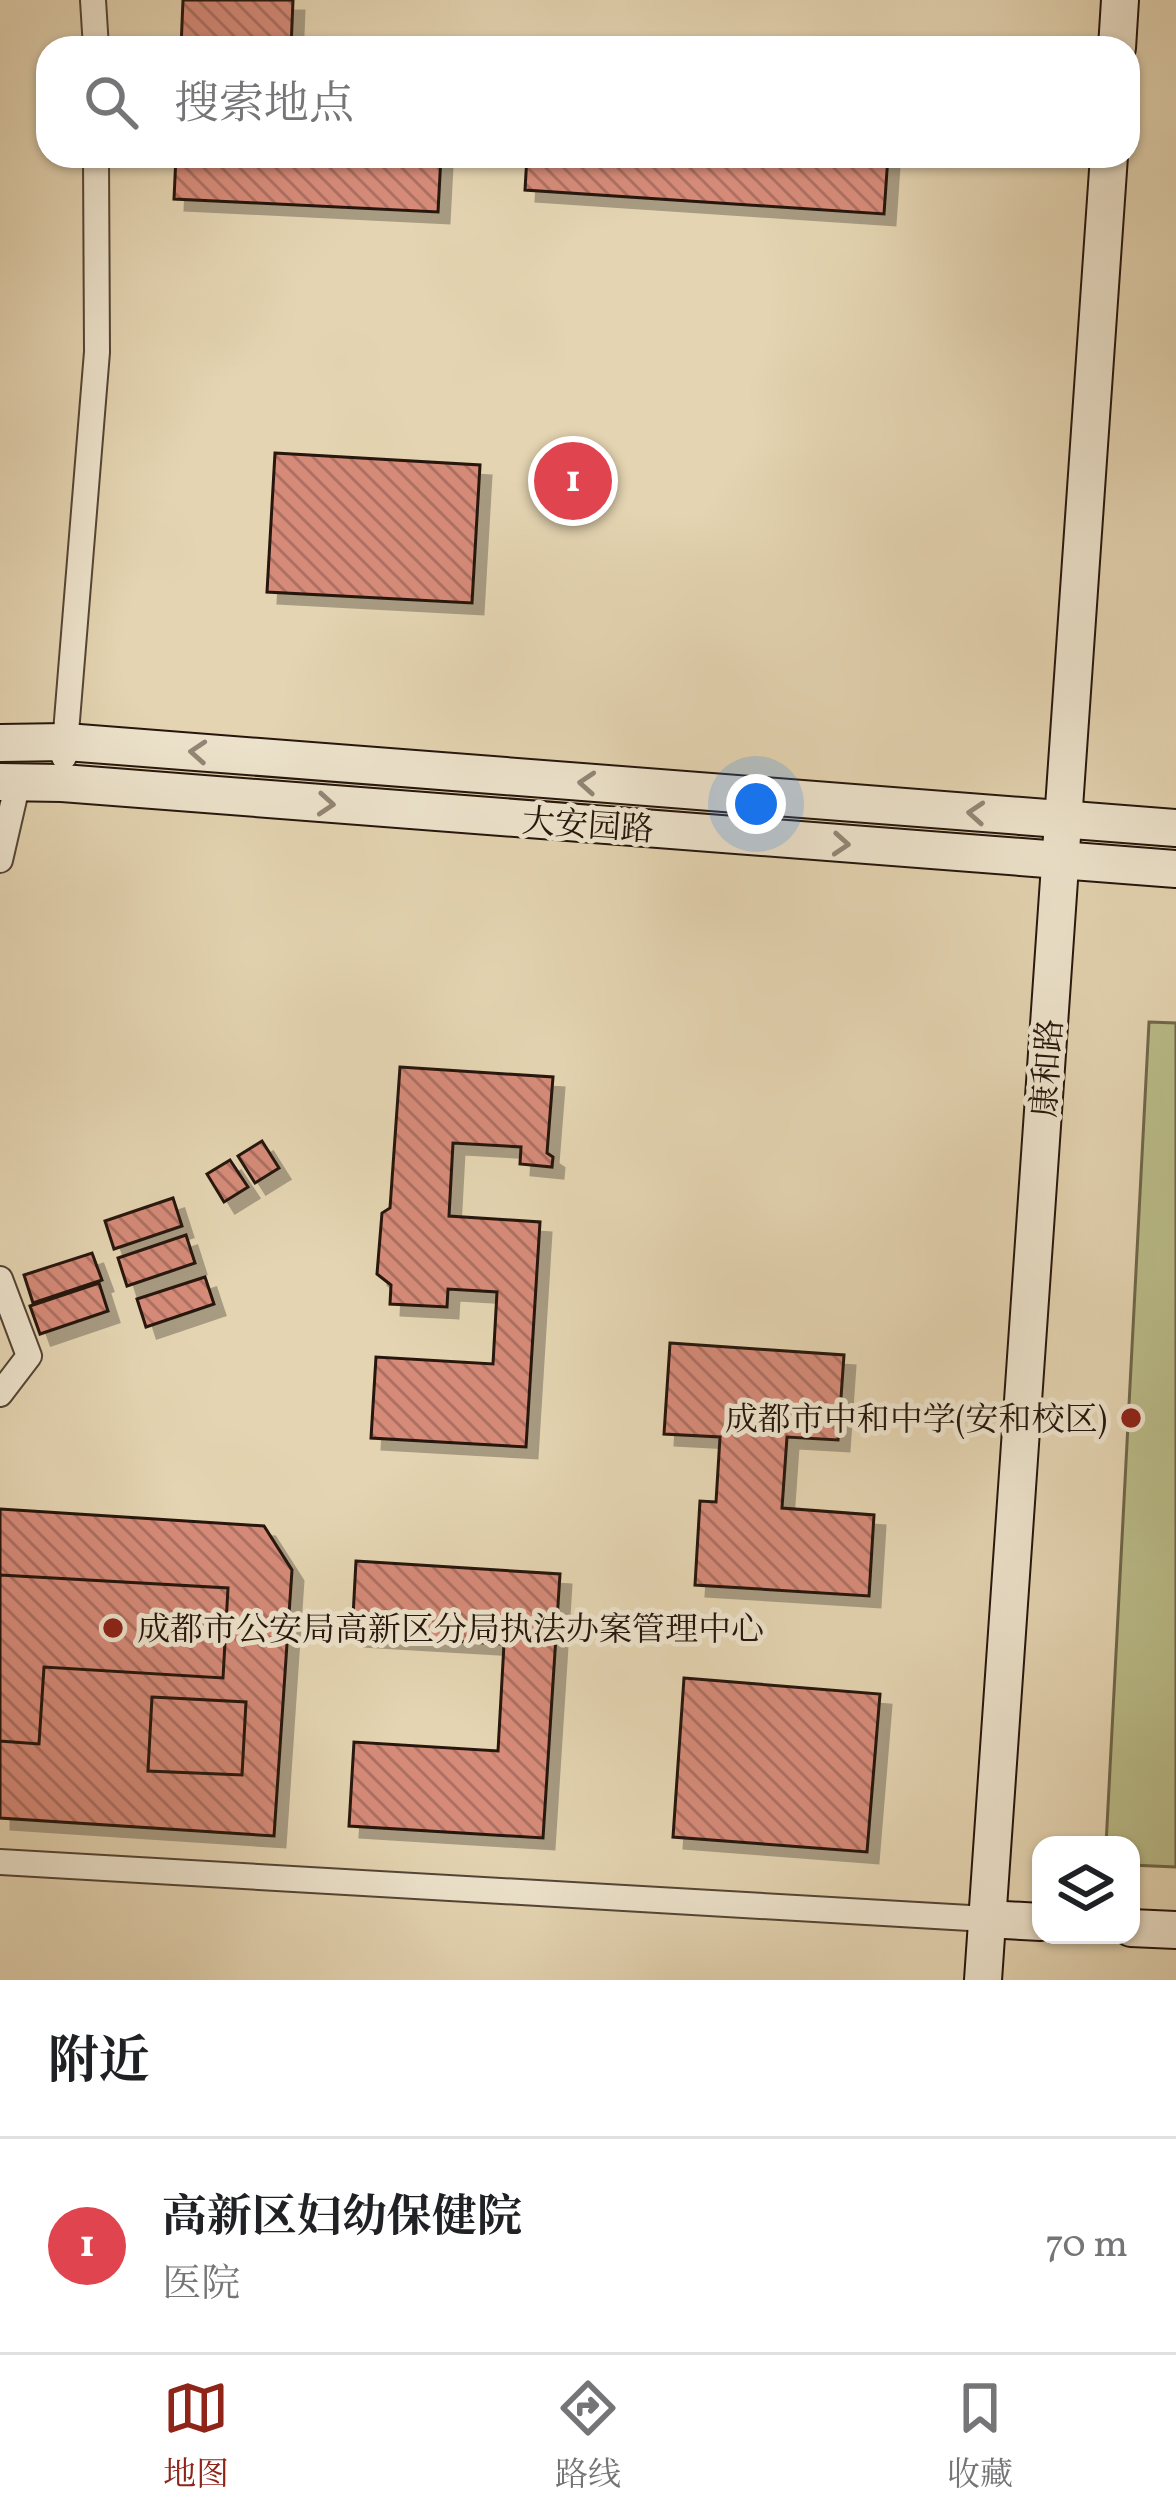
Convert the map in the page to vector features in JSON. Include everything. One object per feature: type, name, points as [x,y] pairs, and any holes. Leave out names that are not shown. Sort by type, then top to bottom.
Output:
[{"type":"street","points":[[93,0],[95,36]]},
{"type":"street","points":[[1118,36],[1120,0]]},
{"type":"street","points":[[62,783],[97,352],[96,168]]},
{"type":"street","name":"康和路","points":[[983,1980],[1108,168]]},
{"type":"street","points":[[0,743],[66,742],[1176,828]]},
{"type":"street","points":[[0,860],[9,782]]},
{"type":"street","name":"大安园路","points":[[9,782],[1176,869]]},
{"type":"street","points":[[0,1279],[29,1356],[0,1394]]},
{"type":"street","points":[[0,1862],[1032,1922]]},
{"type":"street","points":[[1140,1928],[1176,1930]]},
{"type":"green space","points":[[1149,1022],[1176,1023],[1176,1867],[1140,1865],[1140,1836],[1106,1836]]},
{"type":"building","points":[[183,0],[293,0],[292,36],[182,36]]},
{"type":"building","points":[[175,168],[440,168],[438,212],[174,199]]},
{"type":"building","points":[[526,168],[887,168],[884,214],[525,190]]},
{"type":"building","points":[[275,453],[480,465],[472,603],[267,592]]},
{"type":"building","points":[[400,1067],[553,1077],[547,1153],[553,1157],[552,1167],[520,1164],[521,1147],[453,1143],[449,1216],[540,1222],[526,1447],[371,1438],[376,1357],[493,1364],[497,1292],[448,1289],[447,1307],[390,1304],[391,1285],[377,1274],[382,1213],[390,1208]]},
{"type":"building","points":[[262,1141],[279,1168],[255,1183],[238,1156]]},
{"type":"building","points":[[230,1160],[248,1187],[224,1202],[207,1174]]},
{"type":"building","points":[[173,1198],[182,1226],[114,1249],[105,1221]]},
{"type":"building","points":[[186,1235],[195,1263],[127,1286],[118,1258]]},
{"type":"building","points":[[92,1253],[102,1280],[33,1303],[24,1275]]},
{"type":"building","points":[[205,1277],[214,1304],[146,1327],[137,1299]]},
{"type":"building","points":[[99,1283],[108,1311],[40,1334],[30,1306]]},
{"type":"building","points":[[670,1343],[844,1355],[838,1440],[787,1437],[782,1508],[874,1515],[869,1596],[695,1585],[700,1501],[716,1502],[720,1437],[664,1434]]},
{"type":"building","points":[[0,1509],[264,1526],[292,1570],[274,1836],[0,1818]]},
{"type":"building","points":[[356,1561],[560,1574],[543,1838],[349,1826],[354,1742],[498,1751],[504,1644],[352,1635]]},
{"type":"building","name":"成都市公安局高新区分局执法办案管理中心","points":[[0,1575],[228,1588],[223,1678],[44,1667],[39,1744],[0,1741]]},
{"type":"building","points":[[684,1678],[880,1694],[867,1852],[673,1837]]},
{"type":"building","points":[[152,1697],[246,1702],[242,1775],[148,1771]]},
{"type":"place","name":"高新区妇幼保健院","points":[[573,481]]},
{"type":"place","name":"成都市中和中学(安和校区)","points":[[1131,1418]]},
{"type":"place","name":"成都市公安局高新区分局执法办案管理中心","points":[[113,1628]]}]
